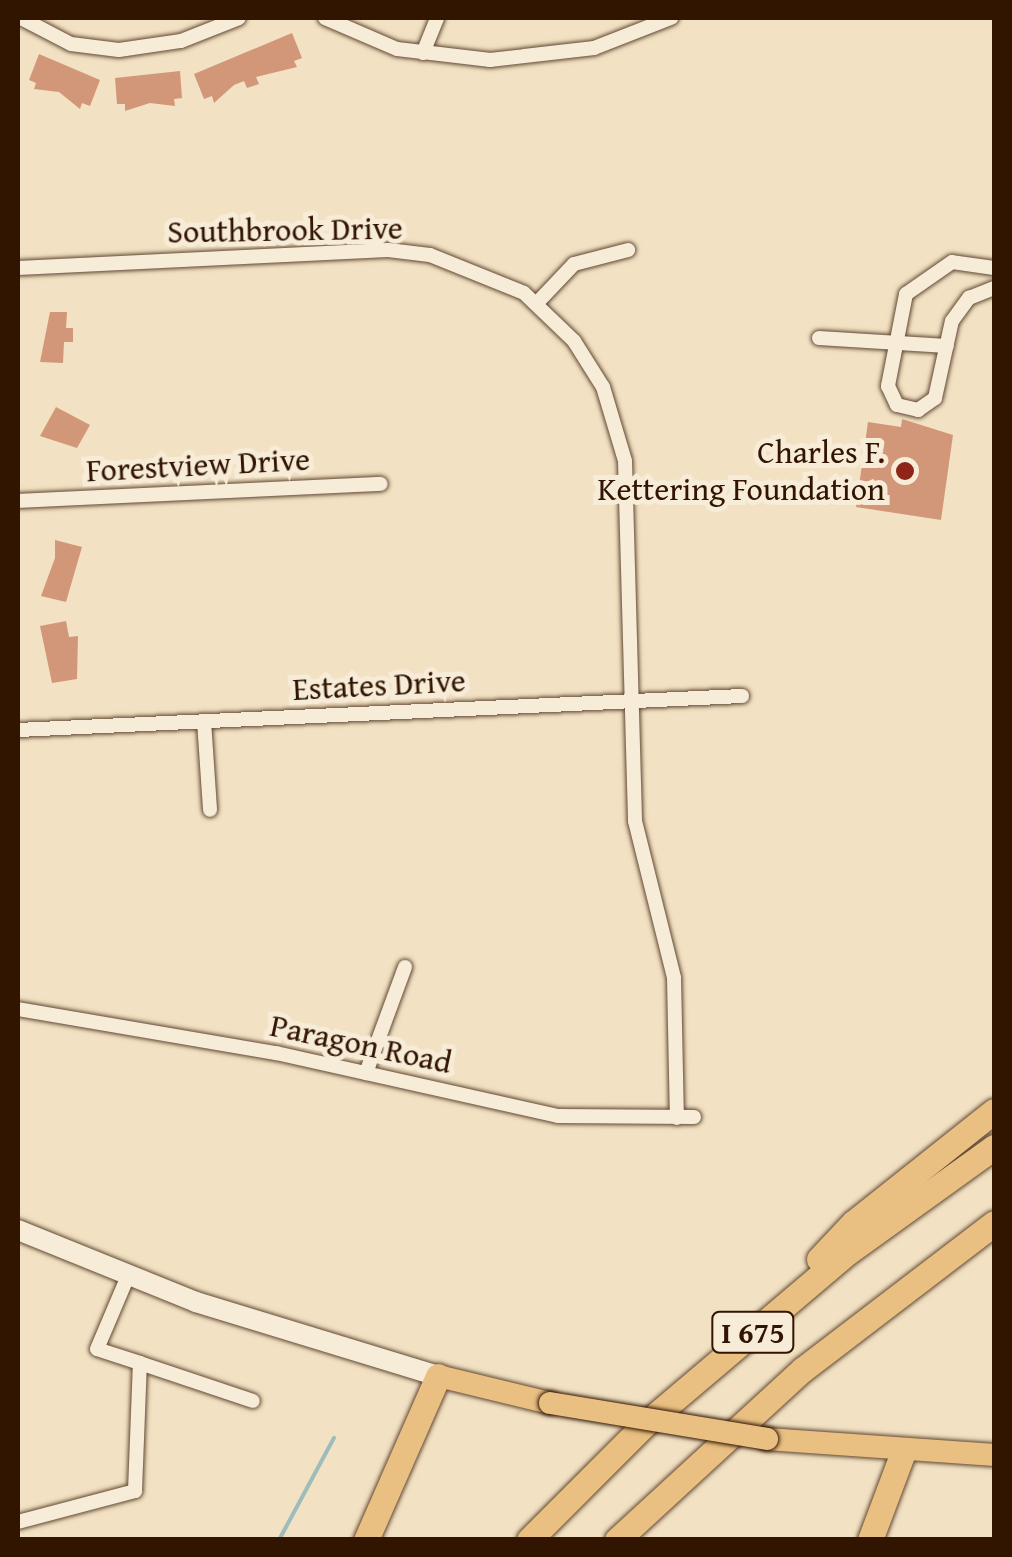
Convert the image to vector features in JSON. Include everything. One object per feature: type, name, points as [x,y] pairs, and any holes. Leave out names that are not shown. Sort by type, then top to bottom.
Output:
[{"type":"highway","points":[[725,1356],[852,1223],[994,1111]]},
{"type":"highway","name":"I 675","points":[[529,1540],[644,1425],[848,1252],[994,1147]]},
{"type":"highway","name":"I 675","points":[[617,1540],[802,1370],[994,1226]]},
{"type":"highway","points":[[366,1540],[438,1376]]},
{"type":"highway","points":[[870,1540],[903,1452]]},
{"type":"main road","points":[[18,1230],[128,1276],[325,1345],[550,1402],[767,1439],[903,1452],[994,1455]]},
{"type":"street","points":[[21,18],[71,44],[119,50],[181,41],[239,18]]},
{"type":"street","points":[[325,18],[394,48],[490,60],[553,56],[594,48],[670,18]]},
{"type":"street","points":[[423,53],[437,18]]},
{"type":"street","name":"Southbrook Drive","points":[[18,268],[388,250],[469,266],[536,304],[592,365],[620,435],[634,700],[635,821],[674,978],[686,1117]]},
{"type":"street","points":[[536,304],[574,264],[628,250]]},
{"type":"street","points":[[994,268],[952,262],[922,277],[906,294],[894,342],[890,396],[896,405],[918,410],[935,398],[952,321],[969,298],[994,288]]},
{"type":"street","points":[[819,338],[946,346]]},
{"type":"street","name":"Forestview Drive","points":[[18,501],[381,484]]},
{"type":"street","name":"Estates Drive","points":[[18,730],[742,696]]},
{"type":"street","points":[[204,721],[210,810]]},
{"type":"street","points":[[366,1073],[405,968]]},
{"type":"street","name":"Paragon Road","points":[[18,1008],[366,1073],[558,1116],[686,1117]]},
{"type":"street","points":[[128,1276],[97,1349],[253,1401]]},
{"type":"street","points":[[18,1522],[136,1490],[140,1363]]},
{"type":"building","points":[[292,33],[302,58],[294,61],[297,67],[256,77],[259,84],[247,88],[244,81],[234,85],[214,103],[212,96],[204,99],[194,74]]},
{"type":"building","points":[[39,54],[100,80],[90,106],[82,103],[80,109],[59,92],[34,89],[36,83],[29,80]]},
{"type":"building","points":[[180,71],[182,98],[174,99],[175,106],[150,103],[125,111],[125,104],[117,104],[115,78]]},
{"type":"building","points":[[50,312],[67,312],[66,328],[73,328],[73,342],[64,342],[63,363],[40,362]]},
{"type":"building","points":[[56,407],[90,425],[77,448],[40,436]]},
{"type":"building","name":"Charles F. Kettering Foundation","points":[[902,419],[953,435],[941,520],[856,507],[868,422],[901,427]]},
{"type":"building","points":[[55,540],[82,547],[66,602],[41,596],[55,558]]},
{"type":"building","points":[[66,621],[69,637],[78,636],[77,679],[52,683],[40,626]]},
{"type":"waterway","points":[[279,1540],[334,1438]]},
{"type":"place","name":"Charles F. Kettering Foundation","points":[[905,471]]}]
